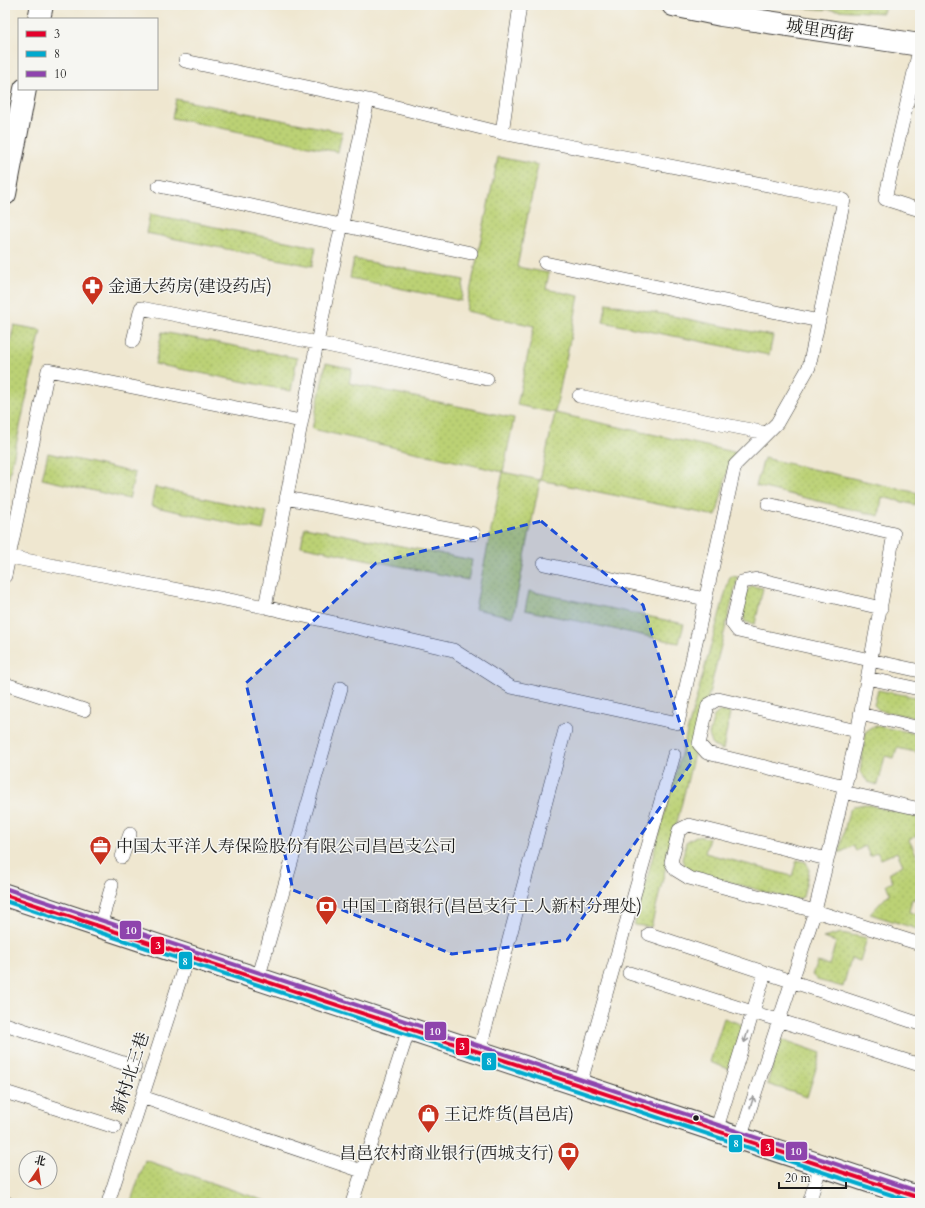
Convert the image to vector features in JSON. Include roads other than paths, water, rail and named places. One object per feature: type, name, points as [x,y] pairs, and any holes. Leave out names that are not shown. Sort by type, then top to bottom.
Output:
[{"type":"street","points":[[39,18],[42,5]]},
{"type":"street","name":"城里西街","points":[[673,5],[722,10],[920,46]]},
{"type":"street","points":[[5,194],[25,90]]},
{"type":"street","points":[[5,895],[920,1198]]},
{"type":"lane","points":[[502,134],[520,5]]},
{"type":"lane","points":[[920,46],[885,199],[920,210]]},
{"type":"lane","points":[[7,556],[265,607],[453,650],[511,687],[678,723],[736,465],[777,423],[809,367],[844,200],[502,134],[368,100],[185,61]]},
{"type":"lane","points":[[265,607],[301,421],[368,100]]},
{"type":"lane","points":[[159,186],[471,253]]},
{"type":"lane","points":[[545,263],[819,321]]},
{"type":"lane","points":[[133,341],[141,308],[487,379]]},
{"type":"lane","points":[[5,576],[7,556],[48,370],[301,421]]},
{"type":"lane","points":[[579,396],[766,434]]},
{"type":"lane","points":[[286,498],[474,534]]},
{"type":"lane","points":[[740,1139],[815,911],[857,731],[894,534],[768,504]]},
{"type":"lane","points":[[544,564],[705,599]]},
{"type":"lane","points":[[880,608],[758,579],[742,582],[732,623],[738,630],[870,661],[920,671]]},
{"type":"lane","points":[[867,678],[919,689]]},
{"type":"lane","points":[[5,684],[84,710]]},
{"type":"lane","points":[[258,979],[341,688]]},
{"type":"lane","points":[[857,731],[718,699],[708,705],[699,744],[707,753],[920,809]]},
{"type":"lane","points":[[860,714],[920,728]]},
{"type":"lane","points":[[479,1052],[565,730]]},
{"type":"lane","points":[[580,1086],[674,755]]},
{"type":"lane","points":[[827,859],[689,825],[679,830],[671,862],[676,870],[689,878],[815,911],[920,944]]},
{"type":"lane","points":[[122,857],[130,834]]},
{"type":"lane","points":[[100,926],[112,886]]},
{"type":"lane","points":[[649,934],[920,1024]]},
{"type":"lane","name":"新村北三巷","points":[[108,1203],[188,955]]},
{"type":"lane","points":[[629,972],[920,1065]]},
{"type":"lane","points":[[716,1131],[765,973]]},
{"type":"lane","points":[[5,1024],[135,1067]]},
{"type":"lane","points":[[352,1203],[409,1029]]},
{"type":"lane","points":[[5,1092],[115,1127]]},
{"type":"lane","points":[[142,1097],[362,1171]]},
{"type":"lane","points":[[809,1203],[821,1165]]},
{"type":"place","name":"金通大药房(建设药店)","points":[[93,306]]},
{"type":"place","name":"中国太平洋人寿保险股份有限公司昌邑支公司","points":[[101,866]]},
{"type":"place","name":"中国工商银行(昌邑支行工人新村分理处)","points":[[327,926]]},
{"type":"place","name":"王记炸货(昌邑店)","points":[[429,1134]]},
{"type":"place","name":"昌邑农村商业银行(西城支行)","points":[[569,1172]]}]
